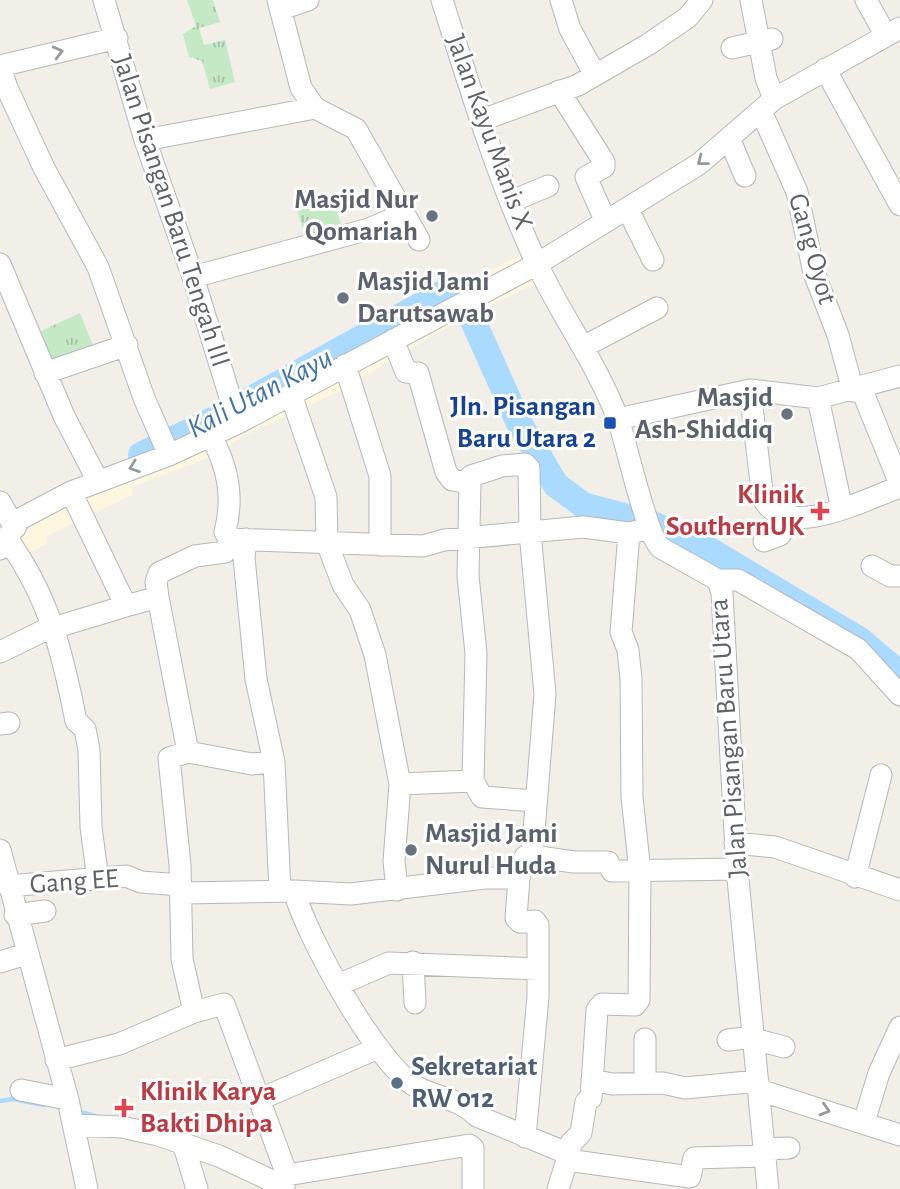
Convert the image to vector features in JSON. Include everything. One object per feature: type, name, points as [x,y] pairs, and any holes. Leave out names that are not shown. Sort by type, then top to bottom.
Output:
[{"type":"street","name":"Jalan Pisangan Baru Tengah III","points":[[104,0],[145,140],[193,277],[236,413]]},
{"type":"street","points":[[308,0],[279,4],[285,37],[301,88],[316,108],[356,129],[419,240]]},
{"type":"street","name":"Jalan Kayu Manis X","points":[[442,0],[482,120],[537,264]]},
{"type":"street","points":[[561,0],[570,29],[594,75]]},
{"type":"street","points":[[482,120],[594,75],[649,44],[688,17],[702,0]]},
{"type":"street","name":"Gang Oyot","points":[[751,0],[766,40],[768,105],[797,192],[814,273],[857,389],[900,485]]},
{"type":"street","points":[[98,880],[91,827],[89,750],[85,729],[76,721],[55,627],[30,570],[6,525],[96,477],[166,448],[211,436],[236,413],[291,394],[537,264],[699,164],[768,105],[886,29],[866,0]]},
{"type":"street","points":[[117,38],[0,66],[6,88],[44,168],[98,267],[144,398],[166,448]]},
{"type":"street","points":[[732,48],[766,40]]},
{"type":"street","points":[[825,69],[900,205]]},
{"type":"street","points":[[559,91],[604,162],[604,167],[586,177],[605,220]]},
{"type":"street","points":[[145,140],[316,108]]},
{"type":"street","points":[[729,138],[745,176]]},
{"type":"street","points":[[512,201],[548,186]]},
{"type":"street","points":[[629,212],[653,260]]},
{"type":"street","points":[[193,277],[369,229],[404,214]]},
{"type":"street","points":[[0,264],[45,373],[96,477]]},
{"type":"street","points":[[537,264],[583,347],[618,419],[642,501],[641,530],[621,632],[630,662],[632,797],[640,872],[639,1000],[635,1005],[598,1006],[592,1080],[581,1133],[571,1143],[558,1189]]},
{"type":"street","points":[[583,347],[657,309]]},
{"type":"street","points":[[393,340],[406,372],[418,373],[446,472],[452,480],[470,483]]},
{"type":"street","points":[[45,373],[127,345]]},
{"type":"street","points":[[345,365],[380,476],[380,545]]},
{"type":"street","points":[[618,419],[750,390],[818,398],[900,376]]},
{"type":"street","points":[[750,390],[763,499],[772,510],[792,516],[819,516],[900,485]]},
{"type":"street","points":[[291,394],[326,496],[327,543],[343,584],[368,629],[400,783],[394,861],[397,890]]},
{"type":"street","points":[[818,398],[842,509]]},
{"type":"street","points":[[211,436],[222,455],[229,486],[231,503],[225,532],[238,539],[423,546],[469,538],[590,527],[641,530]]},
{"type":"street","points":[[533,856],[545,694],[530,532],[528,465],[483,471],[471,476],[468,576],[476,653],[473,781],[477,794],[482,797],[536,800]]},
{"type":"street","points":[[71,492],[126,606]]},
{"type":"street","points":[[764,541],[780,535],[792,516]]},
{"type":"street","name":"Jalan Pisangan Baru Utara","points":[[641,530],[661,548],[718,580],[722,593],[737,869],[768,1189]]},
{"type":"street","points":[[188,752],[156,582],[159,573],[195,556],[225,552],[238,539]]},
{"type":"street","points":[[238,539],[244,558],[256,679],[274,762],[287,891],[338,985],[379,1048],[413,1085],[466,1106],[477,1116],[568,1157],[690,1177],[694,1158],[789,1149]]},
{"type":"street","points":[[872,566],[890,576],[900,576]]},
{"type":"street","points":[[718,580],[738,580],[858,649],[900,695]]},
{"type":"street","points":[[0,652],[55,627],[158,597]]},
{"type":"street","points":[[194,1012],[182,959],[181,889],[169,758],[188,752],[252,764],[274,762]]},
{"type":"street","points":[[855,877],[881,775]]},
{"type":"street","points":[[400,783],[473,781]]},
{"type":"street","points":[[735,843],[775,847],[855,877],[900,890]]},
{"type":"street","points":[[0,850],[15,915],[70,1110],[87,1189]]},
{"type":"street","points":[[525,1137],[538,969],[538,925],[535,922],[520,922],[516,918],[519,878],[525,858],[533,856],[574,862],[608,862],[612,871],[737,869]]},
{"type":"street","name":"Gang EE","points":[[8,886],[126,876],[141,882],[181,889],[351,894],[485,878],[519,878]]},
{"type":"street","points":[[15,915],[46,911]]},
{"type":"street","points":[[0,962],[26,954]]},
{"type":"street","points":[[338,985],[381,965],[412,962],[538,969]]},
{"type":"street","points":[[412,962],[415,1003]]},
{"type":"street","points":[[56,1060],[119,1044],[194,1012],[224,1004],[284,1185]]},
{"type":"street","points":[[864,1122],[879,1073],[900,1027]]},
{"type":"street","points":[[729,1040],[754,1038],[784,1047]]},
{"type":"street","points":[[645,1039],[645,1083]]},
{"type":"street","points":[[258,1100],[379,1048]]},
{"type":"street","points":[[592,1080],[612,1084],[663,1083],[685,1088],[759,1086],[900,1135]]},
{"type":"street","points":[[21,1090],[70,1110],[183,1143],[284,1185],[469,1145]]},
{"type":"street","points":[[469,1145],[477,1116]]},
{"type":"street","points":[[183,1143],[197,1189]]},
{"type":"street","points":[[469,1145],[473,1148],[473,1189]]},
{"type":"shaded area","points":[[526,252],[547,279],[466,316],[336,393],[241,437],[218,454],[132,487],[132,495],[47,536],[46,544],[22,556],[17,547],[20,534],[66,487],[215,419],[412,309]]},
{"type":"green space","points":[[187,0],[213,0],[220,22],[199,28],[204,45],[225,40],[235,82],[210,89],[202,61],[189,57],[183,34],[196,26]]},
{"type":"green space","points":[[333,197],[343,233],[308,244],[296,208]]},
{"type":"green space","points":[[80,313],[95,351],[52,366],[37,333]]},
{"type":"waterway","name":"Kali Utan Kayu","points":[[141,455],[215,419],[448,290],[462,296],[518,421],[556,485],[583,505],[650,523],[701,545],[860,640],[900,674]]},
{"type":"waterway","points":[[0,1101],[13,1099],[44,1105]]},
{"type":"waterway","points":[[77,1111],[95,1116]]},
{"type":"place","name":"Masjid Nur Qomariah","points":[[432,216]]},
{"type":"place","name":"Masjid Jami Darutsawab","points":[[343,298]]},
{"type":"place","name":"Masjid Ash-Shiddiq","points":[[787,414]]},
{"type":"place","name":"Jln. Pisangan Baru Utara 2","points":[[610,423]]},
{"type":"place","name":"Klinik SouthernUK","points":[[820,511]]},
{"type":"place","name":"Masjid Jami Nurul Huda","points":[[411,850]]},
{"type":"place","name":"Sekretariat RW 012","points":[[397,1083]]},
{"type":"place","name":"Klinik Karya Bakti Dhipa","points":[[124,1108]]}]
